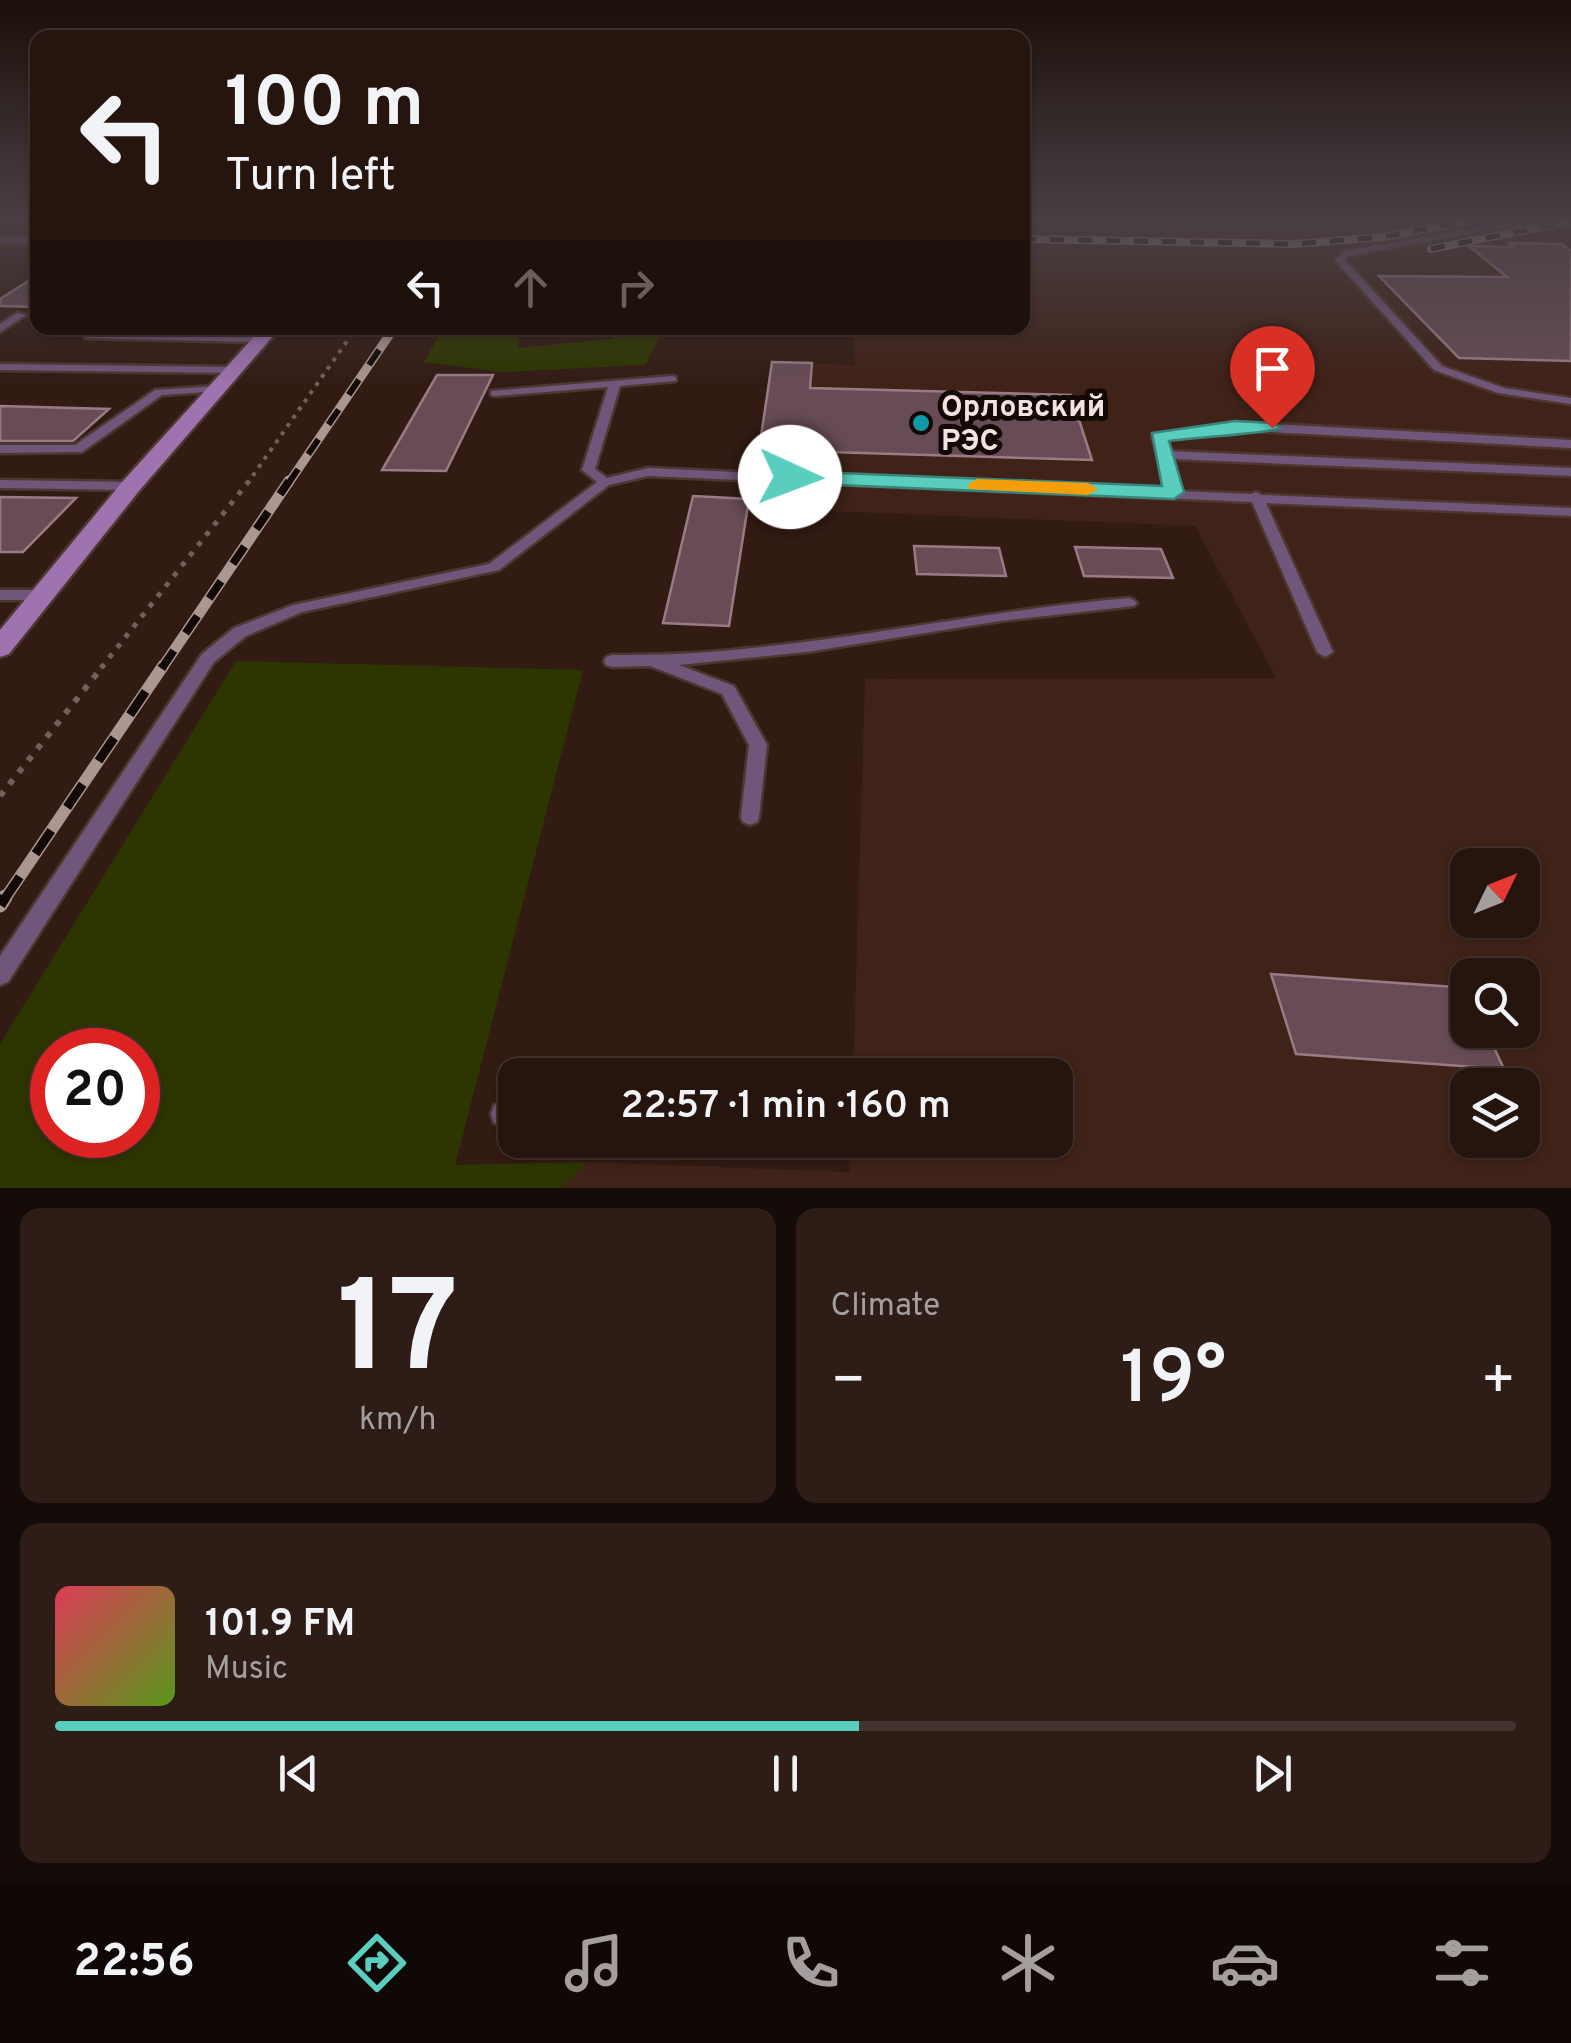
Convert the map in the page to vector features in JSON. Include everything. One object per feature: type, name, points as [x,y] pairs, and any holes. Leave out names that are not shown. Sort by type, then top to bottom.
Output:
[{"type":"main road","points":[[0,648],[131,486],[264,335]]},
{"type":"lane","points":[[1351,272],[1438,368],[1502,391],[1571,402]]},
{"type":"lane","points":[[0,329],[21,314]]},
{"type":"lane","points":[[89,336],[148,335]]},
{"type":"lane","points":[[0,367],[234,370]]},
{"type":"lane","points":[[495,393],[672,379]]},
{"type":"lane","points":[[604,482],[588,470],[616,384]]},
{"type":"lane","points":[[0,449],[78,449],[158,392],[217,389]]},
{"type":"lane","points":[[1174,492],[1158,437],[1235,426],[1571,444]]},
{"type":"lane","points":[[1164,454],[1571,472]]},
{"type":"lane","points":[[0,975],[208,658],[240,632],[298,608],[494,568],[604,482],[648,472],[1571,512]]},
{"type":"lane","points":[[0,484],[131,486]]},
{"type":"lane","points":[[1256,496],[1325,652]]},
{"type":"lane","points":[[0,595],[43,595]]},
{"type":"lane","points":[[612,660],[652,662],[872,639],[1079,606],[1130,603]]},
{"type":"lane","points":[[652,662],[728,690],[758,745],[750,818]]},
{"type":"path","points":[[0,796],[244,488],[351,335]]},
{"type":"shaded area","points":[[1030,272],[1571,272],[1571,1188],[562,1188],[587,1162],[849,1172],[850,1158],[1073,1158],[1073,1058],[854,1058],[865,679],[1276,678],[1195,526],[748,508],[772,362],[855,365],[854,335],[1030,335]]},
{"type":"green space","points":[[439,335],[520,335],[518,348],[611,339],[615,335],[660,335],[645,365],[501,372],[424,362]]},
{"type":"green space","points":[[236,661],[583,670],[455,1165],[587,1162],[562,1188],[0,1188],[0,1044]]},
{"type":"building","points":[[1501,272],[1571,272],[1571,361],[1459,358],[1379,276],[1507,277]]},
{"type":"building","points":[[30,280],[30,307],[0,306],[0,299]]},
{"type":"building","name":"Орловский РЭС","points":[[772,362],[812,363],[810,388],[1071,395],[1092,460],[759,450]]},
{"type":"building","points":[[437,375],[493,375],[446,471],[382,470]]},
{"type":"building","points":[[0,406],[109,409],[73,441],[0,441]]},
{"type":"building","points":[[693,496],[749,499],[729,626],[663,623]]},
{"type":"building","points":[[0,497],[76,498],[23,552],[0,552]]},
{"type":"building","points":[[914,546],[999,548],[1006,576],[917,574]]},
{"type":"building","points":[[1075,547],[1161,549],[1173,578],[1084,576]]},
{"type":"building","points":[[1271,974],[1450,987],[1450,1048],[1494,1048],[1504,1068],[1490,1068],[1296,1054]]},
{"type":"railway","points":[[288,484],[389,335]]},
{"type":"railway","points":[[162,668],[289,481]]},
{"type":"railway","points":[[4,900],[163,666]]},
{"type":"railway","points":[[0,905],[5,897]]},
{"type":"slow traffic","points":[[977,485],[1088,489]]},
{"type":"place","name":"Орловский РЭС","points":[[921,423]]},
{"type":"route","points":[[790,477],[1174,492],[1158,437],[1235,426],[1272,428]]}]
